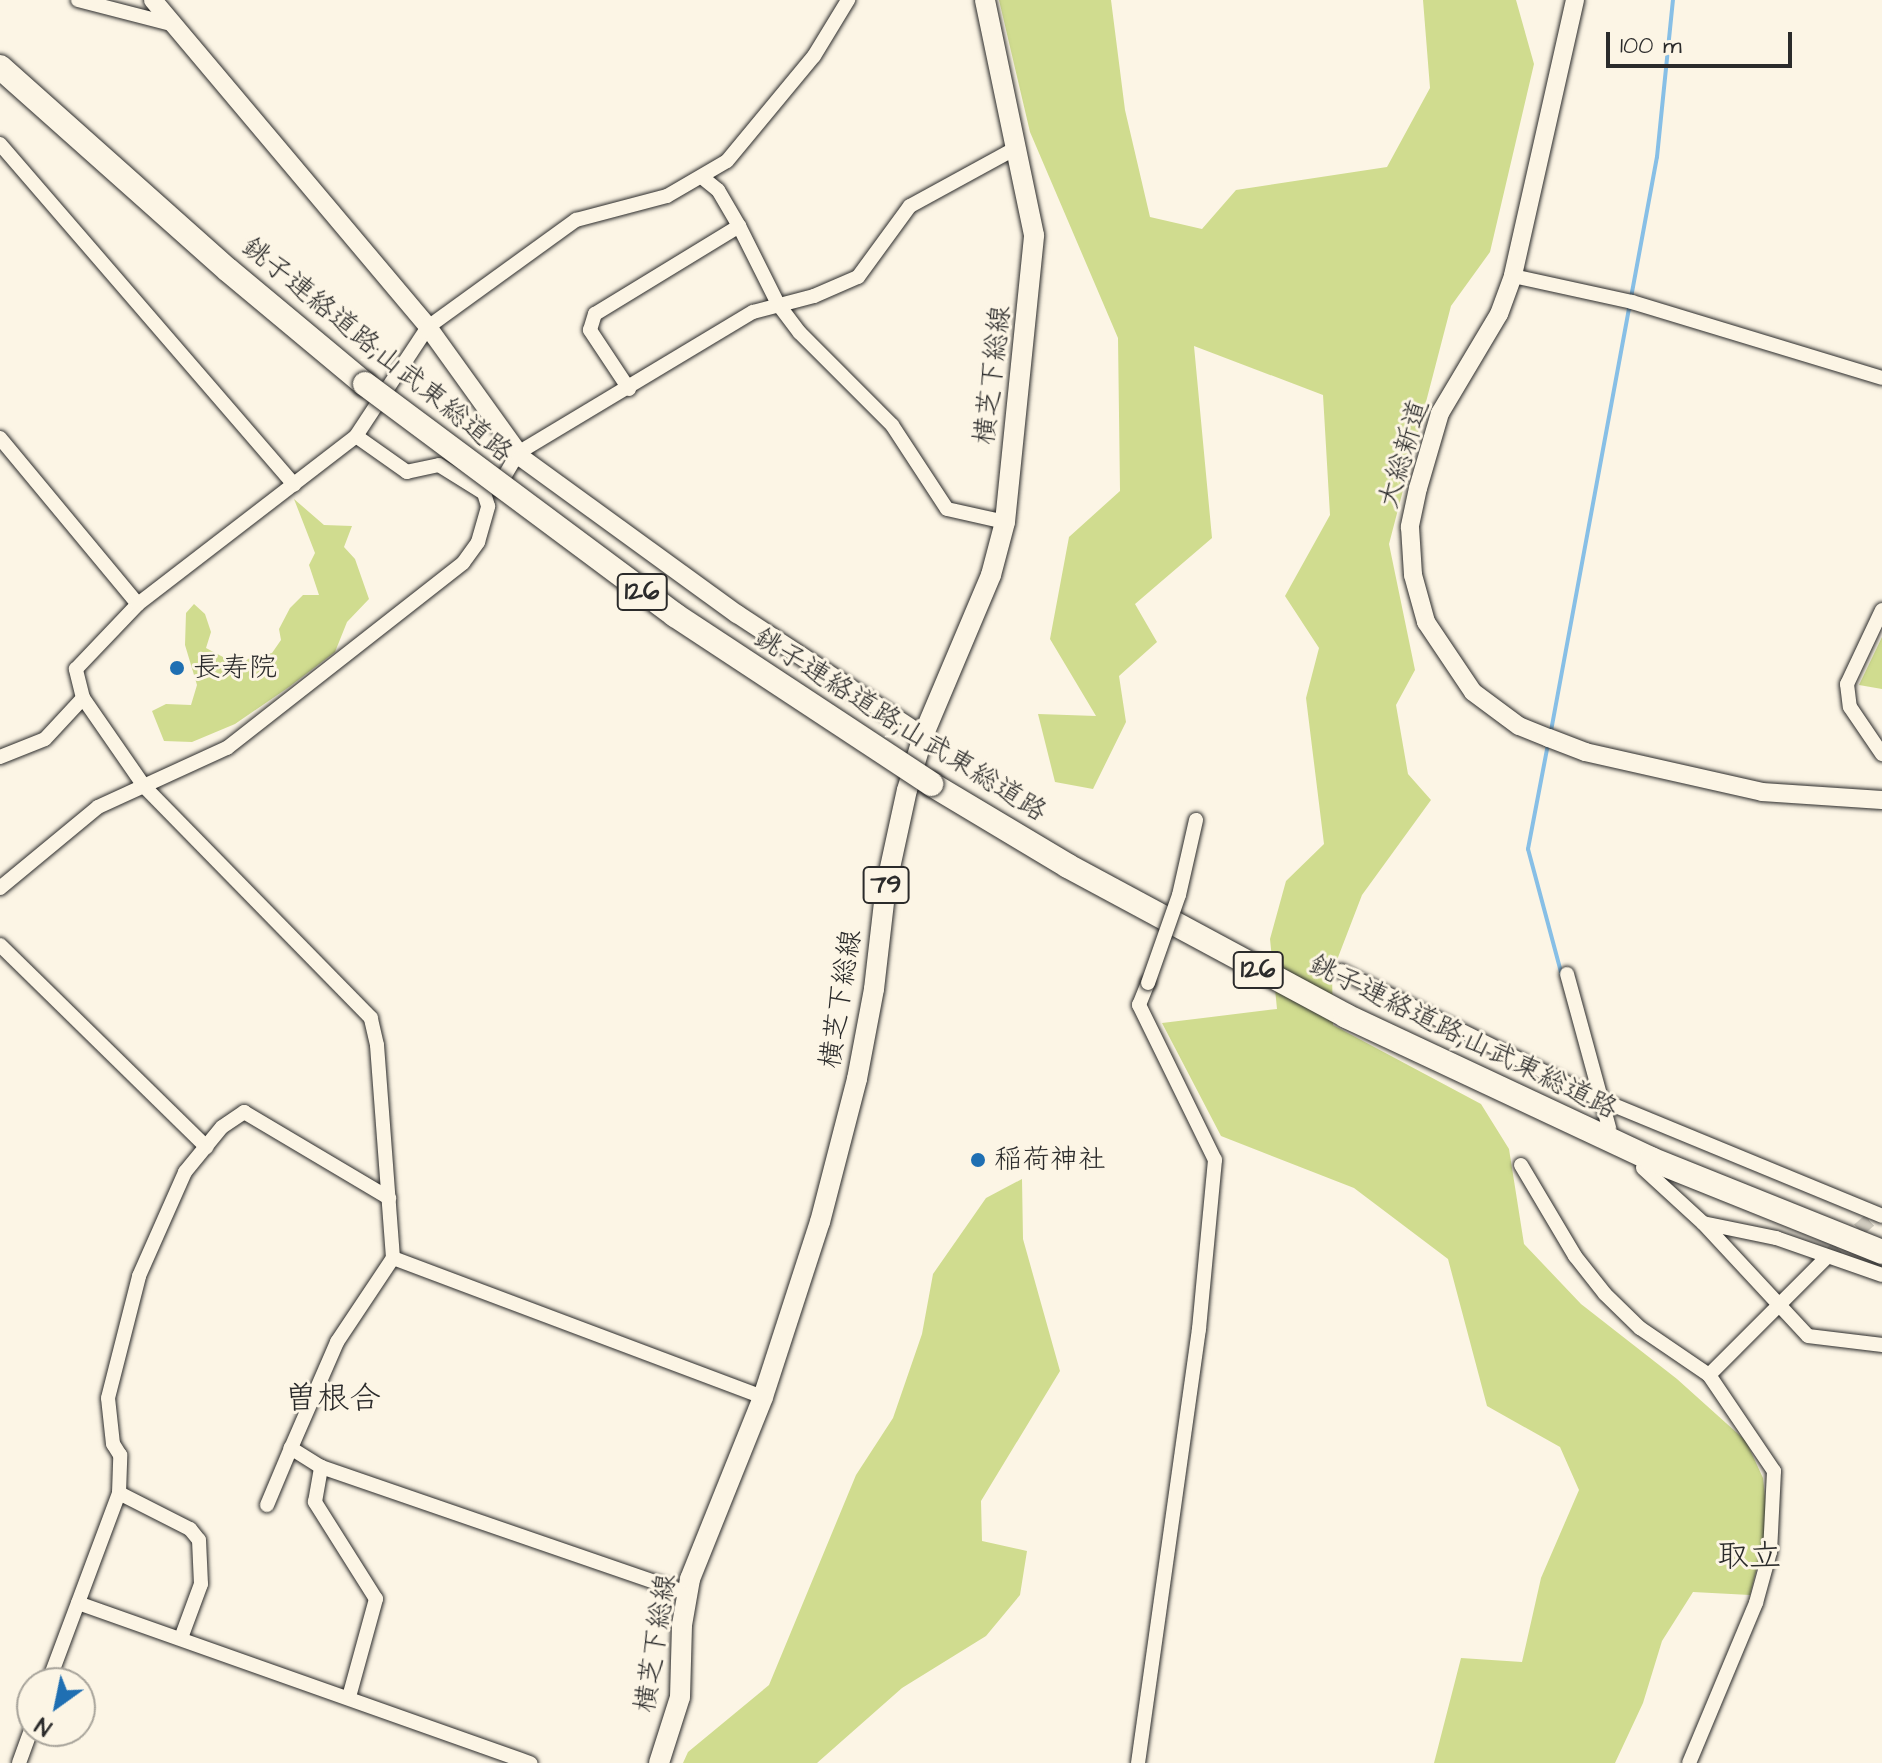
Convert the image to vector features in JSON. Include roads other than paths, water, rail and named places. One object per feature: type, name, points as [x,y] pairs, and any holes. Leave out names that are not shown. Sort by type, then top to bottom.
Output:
[{"type":"highway","name":"銚子連絡道路;山武東総道路","points":[[0,67],[228,270],[365,384],[675,615],[931,784],[1068,866],[1332,1009],[1607,1135],[1882,1252]]},
{"type":"main road","name":"横芝下総線","points":[[659,1763],[680,1697],[687,1593],[763,1397],[820,1222],[857,1079],[874,989],[886,886],[923,736],[991,575],[1005,522],[1034,235],[985,0]]},
{"type":"street","points":[[78,0],[176,25]]},
{"type":"street","points":[[153,0],[428,327],[518,453],[569,495],[737,614],[923,736]]},
{"type":"street","points":[[267,1505],[337,1342],[393,1258],[371,1018],[144,786],[83,698],[76,669],[138,604],[356,436],[428,327],[576,220],[667,196],[703,178],[750,139],[814,56],[848,0]]},
{"type":"street","name":"大総新道","points":[[1575,0],[1513,276],[1499,314],[1440,413],[1410,527],[1413,575],[1426,622],[1446,657],[1473,692],[1519,726],[1585,752],[1762,792],[1882,800]]},
{"type":"street","points":[[0,144],[294,485]]},
{"type":"street","points":[[0,888],[98,807],[227,748],[463,563],[478,542],[488,506],[518,453],[753,312],[858,277],[910,206],[1016,148]]},
{"type":"street","points":[[703,178],[718,190],[778,304],[800,333],[892,425],[947,509],[1005,522]]},
{"type":"street","points":[[629,389],[590,330],[595,314],[739,226]]},
{"type":"street","points":[[1513,276],[1632,302],[1882,378]]},
{"type":"street","points":[[356,436],[407,472],[439,465],[484,493],[488,506]]},
{"type":"street","points":[[0,438],[138,604]]},
{"type":"street","points":[[1882,610],[1847,684],[1850,707],[1882,754]]},
{"type":"street","points":[[0,757],[45,739],[83,698]]},
{"type":"street","points":[[1138,1763],[1199,1329],[1215,1160],[1139,1005],[1179,895],[1196,820]]},
{"type":"street","points":[[0,945],[206,1147]]},
{"type":"street","points":[[1341,971],[1601,1100],[1880,1213]]},
{"type":"street","points":[[1567,974],[1601,1100],[1607,1135]]},
{"type":"street","points":[[54,1667],[119,1493],[120,1455],[113,1444],[108,1398],[139,1276],[178,1184],[206,1147],[244,1112],[389,1198]]},
{"type":"street","points":[[1521,1165],[1575,1256],[1605,1294],[1640,1328],[1709,1375],[1761,1446],[1774,1471],[1777,1492],[1770,1552],[1756,1603],[1689,1763]]},
{"type":"street","points":[[1643,1168],[1703,1223],[1808,1336],[1882,1345]]},
{"type":"street","points":[[1703,1223],[1776,1238],[1882,1275]]},
{"type":"street","points":[[1709,1375],[1827,1257]]},
{"type":"street","points":[[393,1258],[763,1397]]},
{"type":"street","points":[[291,1448],[321,1467],[687,1593]]},
{"type":"street","points":[[321,1467],[315,1502],[376,1599],[349,1697]]},
{"type":"street","points":[[119,1493],[190,1529],[199,1540],[201,1584],[181,1638]]},
{"type":"street","points":[[78,1603],[531,1763]]},
{"type":"waterway","points":[[1551,731],[1657,157],[1673,0]]},
{"type":"waterway","points":[[1548,744],[1528,849],[1562,976]]},
{"type":"tunnel","points":[[1827,1257],[1877,1214]]},
{"type":"place","name":"長寿院","points":[[177,668]]},
{"type":"place","name":"稲荷神社","points":[[978,1160]]},
{"type":"district","name":"曽根合","points":[[333,1399]]},
{"type":"district","name":"取立","points":[[1749,1557]]}]
